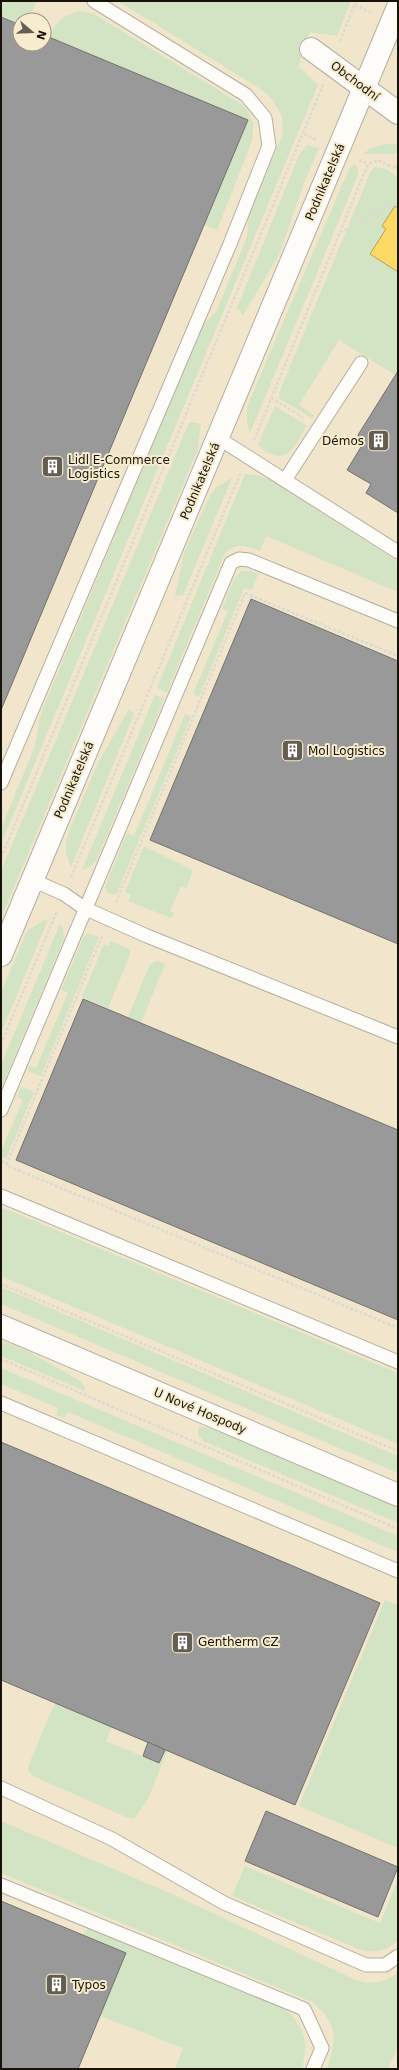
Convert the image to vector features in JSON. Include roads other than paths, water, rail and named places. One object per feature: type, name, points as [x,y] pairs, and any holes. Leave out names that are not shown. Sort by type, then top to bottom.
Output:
[{"type":"street","name":"Podnikatelská","points":[[1,955],[398,7]]},
{"type":"street","name":"Obchodní","points":[[311,49],[398,113]]},
{"type":"street","name":"U Nové Hospody","points":[[1,1326],[398,1495]]},
{"type":"lane","points":[[1,784],[230,244],[269,146],[265,118],[246,95],[94,1]]},
{"type":"lane","points":[[284,480],[361,363]]},
{"type":"lane","points":[[218,438],[398,552]]},
{"type":"lane","points":[[1,1110],[84,908],[231,563],[240,559],[249,560],[398,621]]},
{"type":"lane","points":[[32,880],[64,894],[84,908],[109,919],[398,1037]]},
{"type":"lane","points":[[1,1196],[398,1362]]},
{"type":"lane","points":[[1,1403],[398,1571]]},
{"type":"lane","points":[[1,1788],[112,1839],[224,1903],[366,1965],[385,1965],[398,1956]]},
{"type":"lane","points":[[1,1885],[304,2009],[322,2048],[313,2069]]},
{"type":"place","name":"Démos","points":[[379,441]]},
{"type":"place","name":"Lidl E-Commerce Logistics","points":[[52,467]]},
{"type":"place","name":"Mol Logistics","points":[[293,751]]},
{"type":"place","name":"Gentherm CZ","points":[[183,1642]]},
{"type":"place","name":"Typos","points":[[57,1985]]}]
